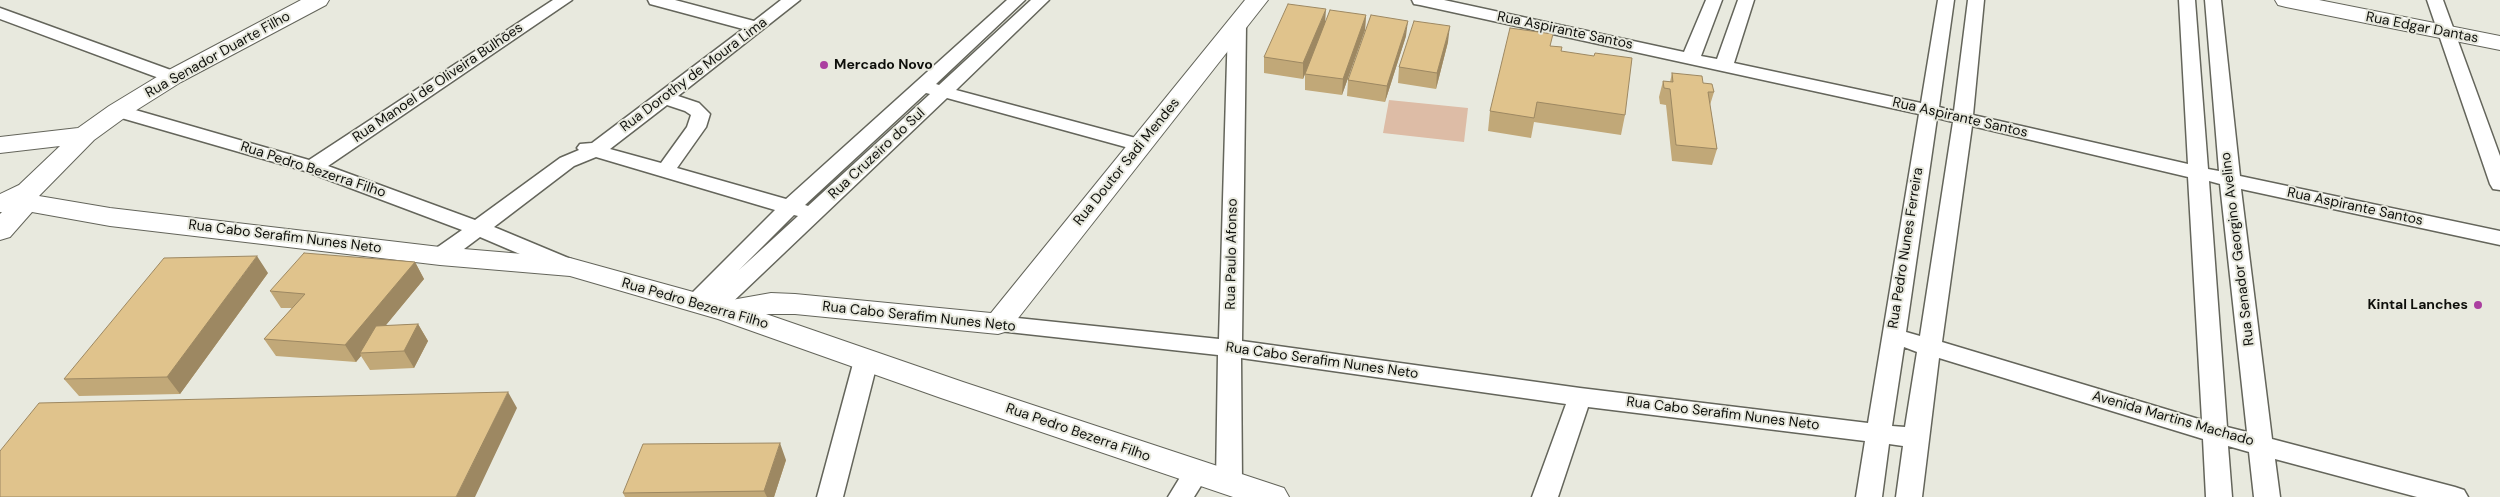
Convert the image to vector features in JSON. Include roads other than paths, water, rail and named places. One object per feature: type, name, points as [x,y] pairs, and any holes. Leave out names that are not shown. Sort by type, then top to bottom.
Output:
[{"type":"main road","name":"Rua Senador Duarte Filho","points":[[0,231],[12,201],[85,135],[118,111],[173,77],[318,0]]},
{"type":"main road","name":"Rua Doutor Sadi Mendes","points":[[998,324],[1257,0]]},
{"type":"main road","name":"Rua Edgar Dantas","points":[[2286,0],[2500,43]]},
{"type":"main road","points":[[0,145],[85,135]]},
{"type":"main road","name":"Rua Cabo Serafim Nunes Neto","points":[[12,201],[110,217],[440,256],[570,267]]},
{"type":"main road","name":"Rua Pedro Bezerra Filho","points":[[570,267],[711,306],[866,360],[1189,485],[1252,492]]},
{"type":"main road","name":"Rua Cabo Serafim Nunes Neto","points":[[711,306],[772,303],[795,304],[998,324]]},
{"type":"street","name":"Rua Manoel de Oliveira Bulhões","points":[[312,167],[564,0]]},
{"type":"street","points":[[656,0],[748,25]]},
{"type":"street","name":"Rua Dorothy de Moura Lima","points":[[440,256],[566,162],[664,98],[748,25],[772,0]]},
{"type":"street","name":"Rua Dorothy de Moura Lima","points":[[587,148],[748,25],[792,0]]},
{"type":"street","name":"Rua Cruzeiro do Sul","points":[[711,306],[790,207],[1016,0]]},
{"type":"street","name":"Rua Cruzeiro do Sul","points":[[711,306],[944,92],[1041,0]]},
{"type":"street","name":"Rua Aspirante Santos","points":[[1420,0],[1499,8],[1724,66],[1928,110],[2230,180],[2500,238]]},
{"type":"street","points":[[1691,58],[1714,0]]},
{"type":"street","points":[[1724,66],[1746,0]]},
{"type":"street","name":"Rua Pedro Nunes Ferreira","points":[[1869,497],[1946,0]]},
{"type":"street","points":[[1909,497],[1929,346],[1963,119],[1976,0]]},
{"type":"street","name":"Rua Senador Georgino Avelino","points":[[2187,0],[2200,173],[2220,497]]},
{"type":"street","name":"Rua Senador Georgino Avelino","points":[[2213,0],[2230,180],[2267,497]]},
{"type":"street","points":[[2435,0],[2500,184]]},
{"type":"street","points":[[0,13],[173,77]]},
{"type":"street","name":"Rua Paulo Afonso","points":[[1237,25],[1230,348],[1252,492]]},
{"type":"street","points":[[923,86],[1140,146]]},
{"type":"street","points":[[664,98],[692,107],[701,114],[696,127],[666,171]]},
{"type":"street","name":"Rua Pedro Bezerra Filho","points":[[118,111],[312,167],[478,228],[570,267]]},
{"type":"street","points":[[587,148],[812,214]]},
{"type":"street","name":"Rua Cabo Serafim Nunes Neto","points":[[998,324],[1230,348],[1580,397],[1880,432],[1916,438]]},
{"type":"street","name":"Avenida Martins Machado","points":[[1893,336],[2215,433],[2454,497]]},
{"type":"street","points":[[830,497],[866,360]]},
{"type":"street","points":[[1545,497],[1580,397]]},
{"type":"place","name":"Mercado Novo","points":[[824,65]]},
{"type":"place","name":"Kintal Lanches","points":[[2478,305]]}]
